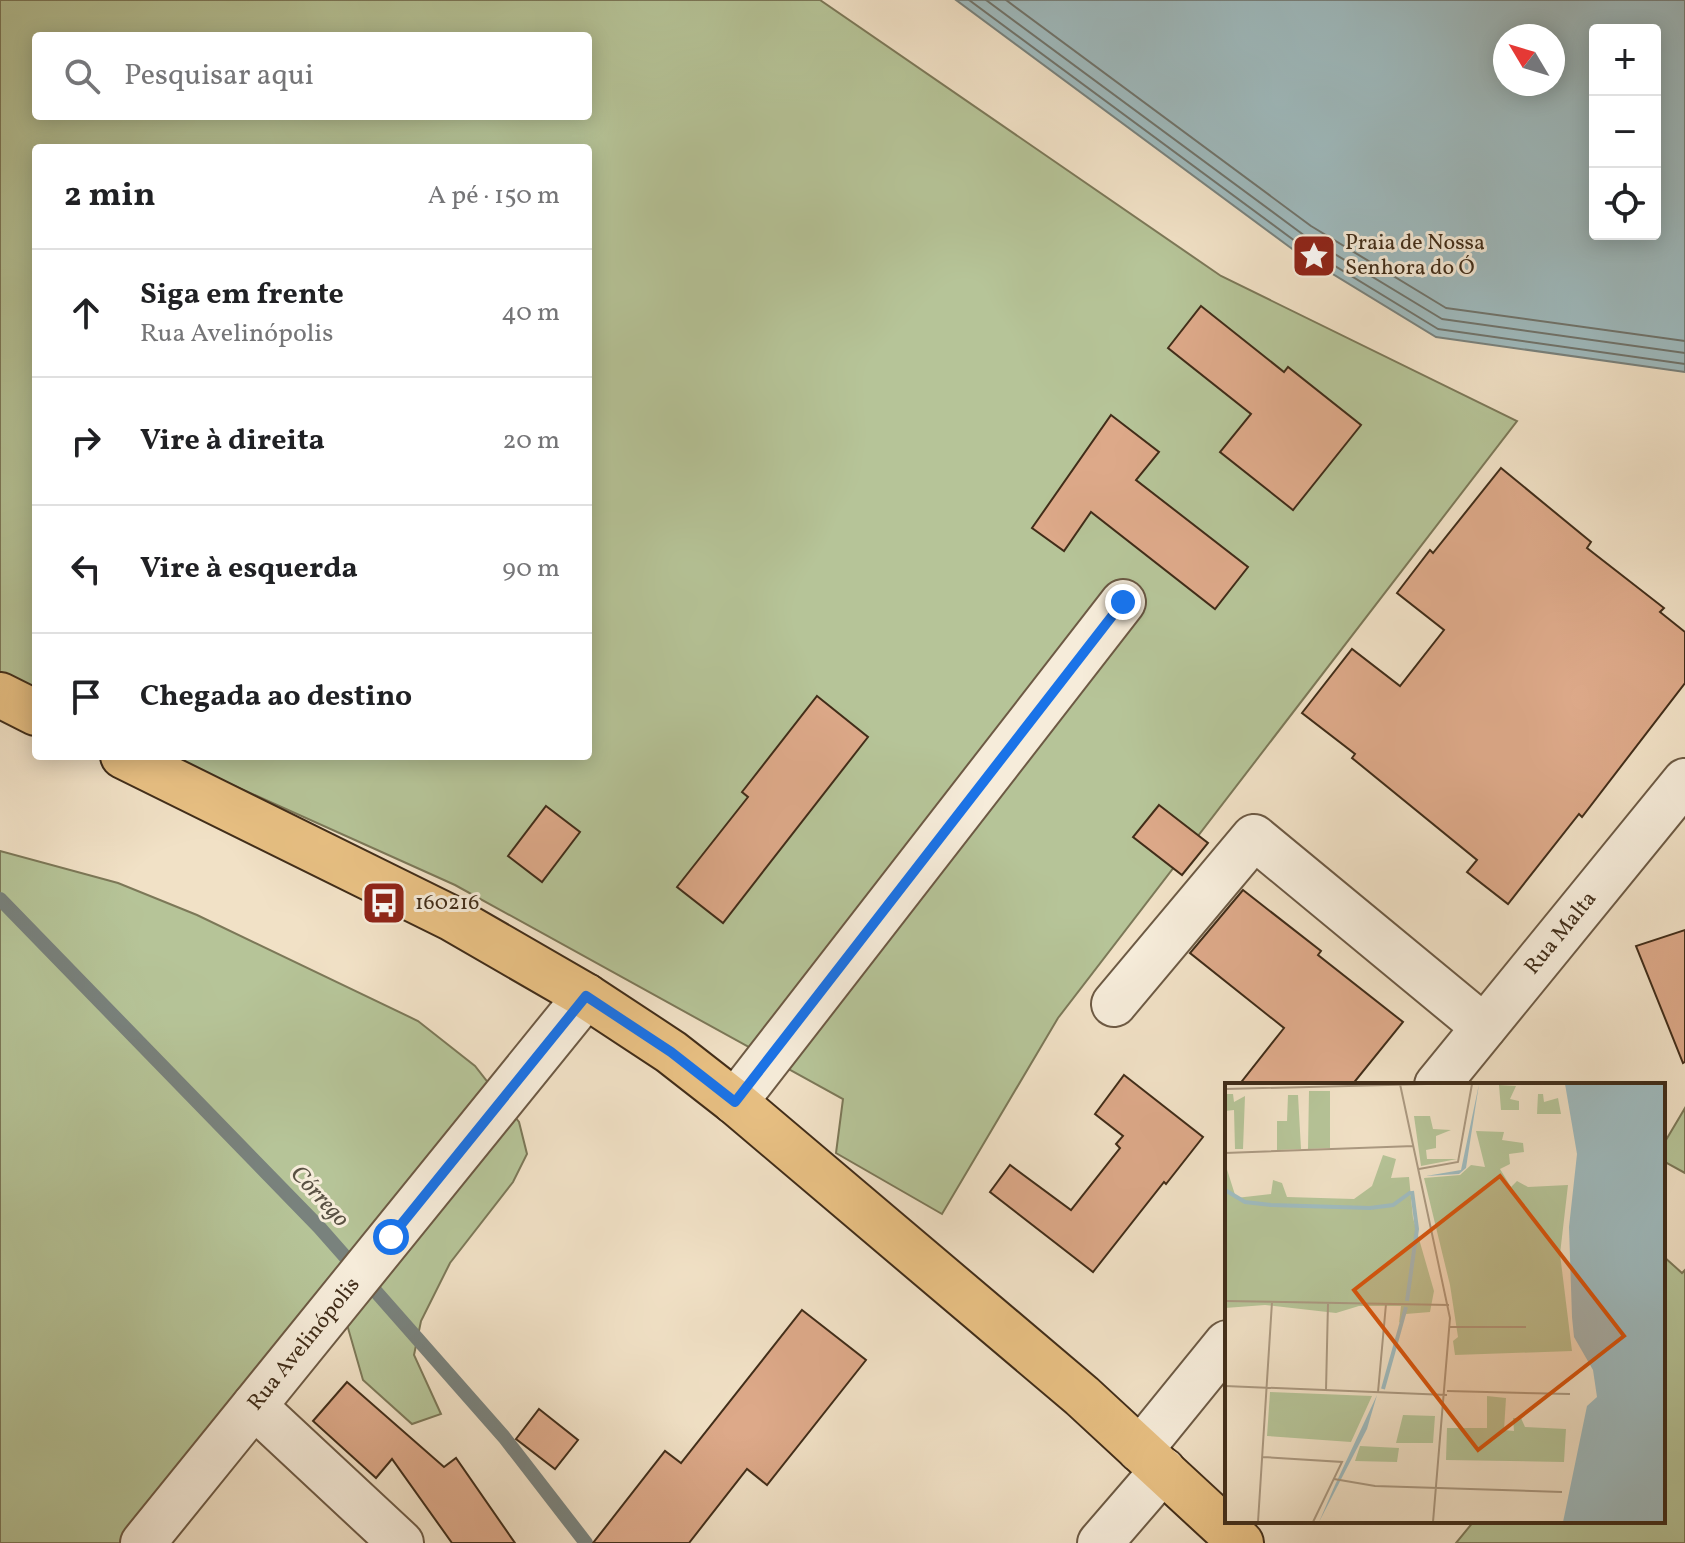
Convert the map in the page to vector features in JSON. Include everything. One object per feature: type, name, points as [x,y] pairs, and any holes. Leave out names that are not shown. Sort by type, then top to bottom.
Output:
[{"type":"main road","points":[[0,695],[32,711]]},
{"type":"main road","points":[[131,760],[451,918],[586,996],[671,1052],[735,1102],[1082,1396],[1241,1543]]},
{"type":"street","points":[[735,1102],[1123,602]]},
{"type":"street","name":"Rua Malta","points":[[1439,1083],[1685,781]]},
{"type":"street","points":[[1114,1004],[1254,837],[1484,1027]]},
{"type":"street","name":"Rua Avelinópolis","points":[[143,1543],[586,996]]},
{"type":"street","points":[[1100,1543],[1225,1346]]},
{"type":"street","points":[[254,1406],[401,1543]]},
{"type":"green space","points":[[0,0],[820,0],[1221,276],[1517,421],[1058,1018],[942,1214],[836,1153],[843,1099],[455,885],[177,760],[592,760],[592,144],[32,144],[32,694],[0,680]]},
{"type":"green space","points":[[0,851],[118,883],[197,915],[418,1021],[475,1066],[519,1122],[527,1154],[513,1182],[450,1263],[421,1321],[414,1355],[441,1414],[412,1424],[363,1380],[344,1314],[310,1319],[239,1389],[193,1452],[142,1543],[0,1543]]},
{"type":"green space","points":[[1685,1108],[1685,1173],[1665,1162],[1665,1142]]},
{"type":"green space","points":[[1665,1258],[1682,1273],[1685,1270],[1685,1543],[1456,1543],[1472,1523],[1665,1523]]},
{"type":"water","points":[[956,0],[1685,0],[1685,372],[1436,337],[1295,251]]},
{"type":"building","points":[[1201,306],[1284,372],[1288,367],[1361,425],[1293,510],[1220,452],[1251,414],[1168,348]]},
{"type":"building","points":[[1111,415],[1159,452],[1136,480],[1248,567],[1215,609],[1091,512],[1064,551],[1032,528]]},
{"type":"building","points":[[1501,468],[1591,542],[1587,548],[1664,608],[1660,612],[1685,632],[1685,683],[1582,817],[1579,814],[1508,904],[1467,872],[1477,860],[1352,758],[1355,754],[1302,713],[1352,649],[1400,686],[1444,630],[1397,593]]},
{"type":"building","points":[[817,696],[868,737],[723,923],[677,887],[748,797],[742,792]]},
{"type":"building","points":[[1159,805],[1208,843],[1182,875],[1133,837]]},
{"type":"building","points":[[546,806],[580,832],[542,882],[508,856]]},
{"type":"building","points":[[1243,890],[1321,951],[1318,955],[1403,1022],[1354,1083],[1241,1083],[1284,1028],[1190,953]]},
{"type":"building","points":[[1685,930],[1685,1062],[1683,1063],[1636,946]]},
{"type":"building","points":[[1124,1075],[1203,1137],[1093,1272],[990,1192],[1010,1165],[1071,1210],[1120,1148],[1116,1144],[1123,1136],[1095,1114]]},
{"type":"building","points":[[802,1310],[866,1360],[767,1485],[747,1469],[689,1543],[593,1543],[665,1451],[681,1463]]},
{"type":"building","points":[[347,1382],[444,1467],[456,1458],[515,1543],[452,1543],[392,1459],[376,1478],[313,1421]]},
{"type":"building","points":[[539,1409],[578,1440],[555,1469],[516,1439]]},
{"type":"waterway","name":"Córrego","points":[[0,899],[319,1227],[504,1437],[586,1543]]},
{"type":"place","name":"Praia de Nossa Senhora do Ó","points":[[1314,256]]},
{"type":"place","name":"160216","points":[[384,903]]},
{"type":"route","points":[[391,1237],[586,996],[671,1052],[735,1102],[1123,602]]}]
